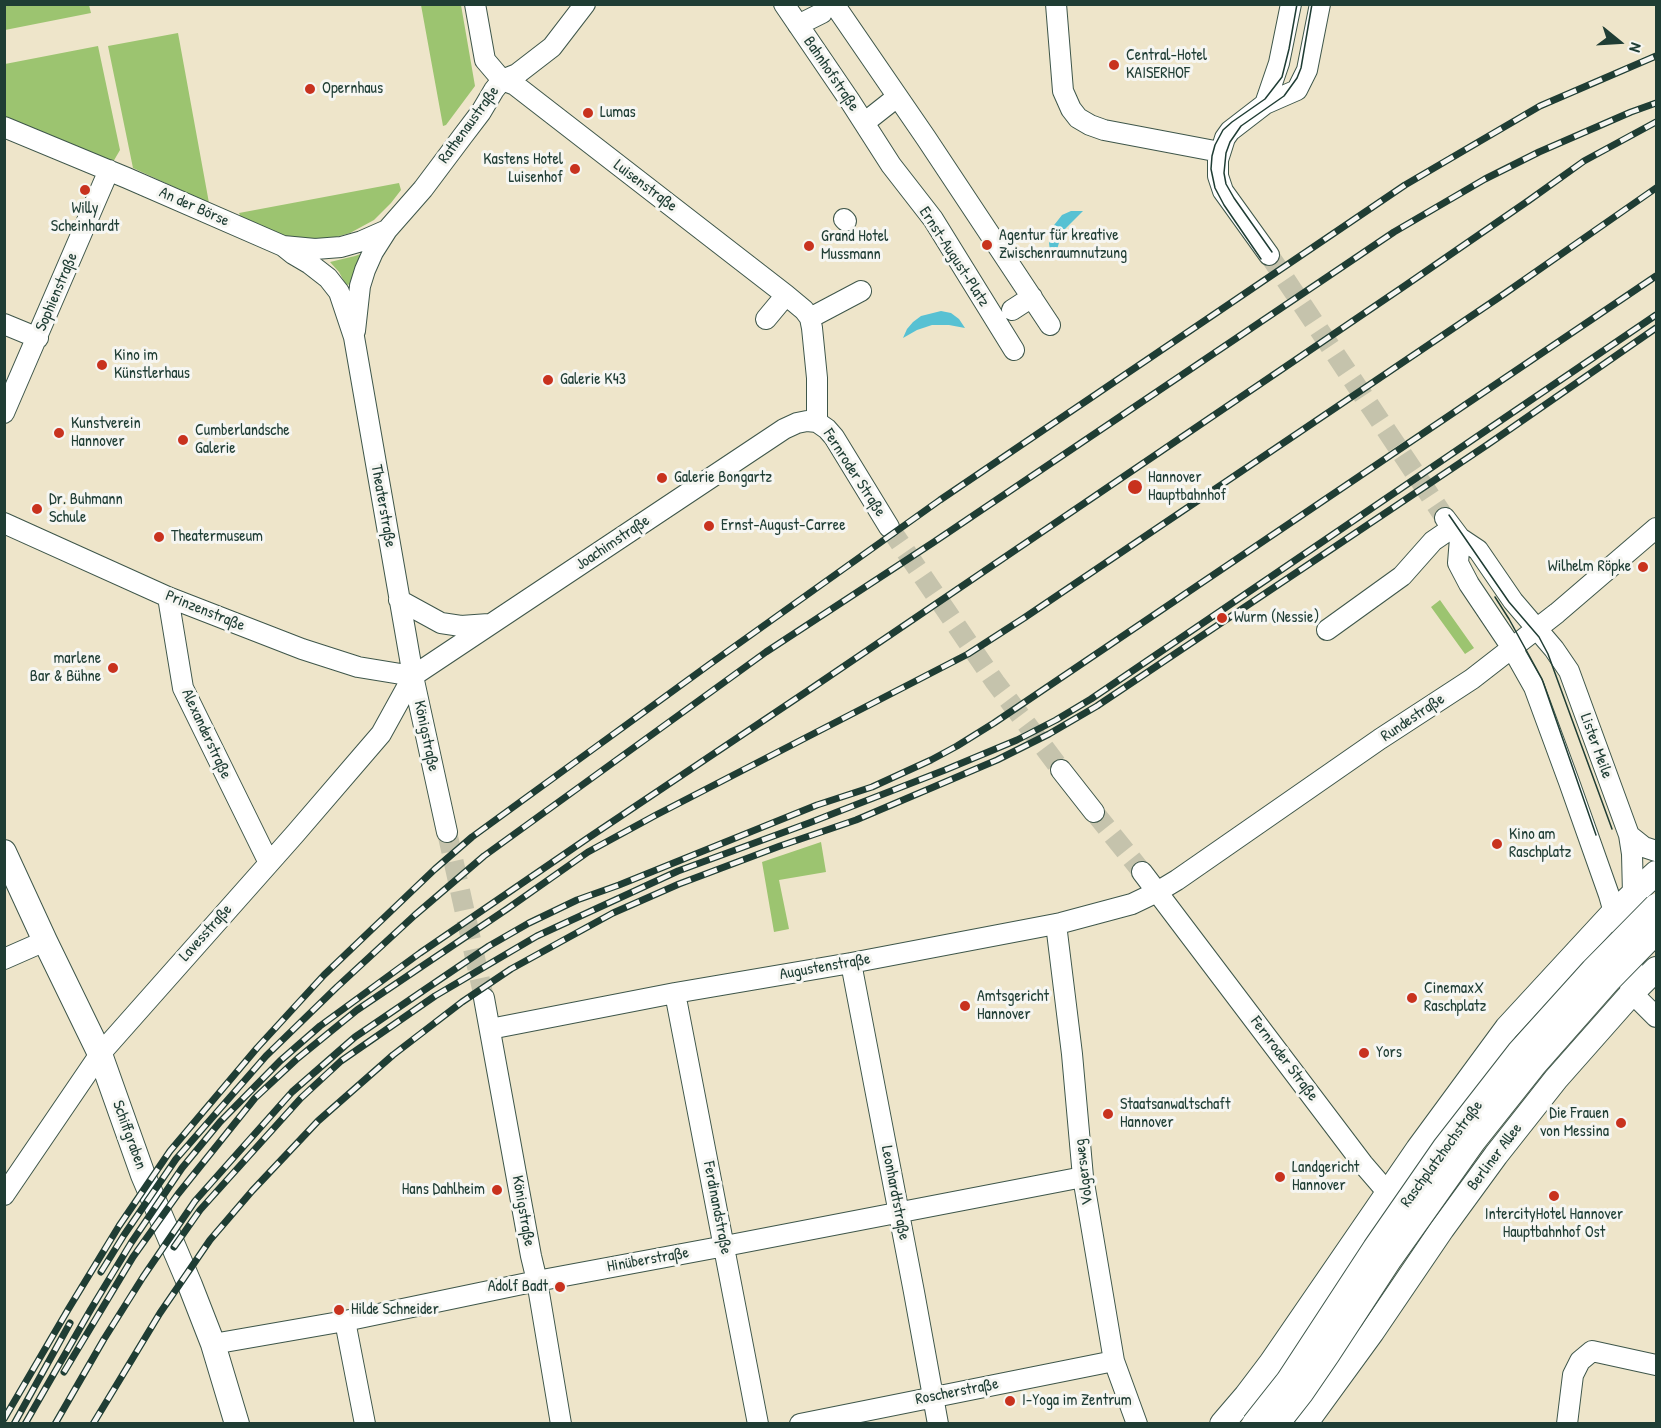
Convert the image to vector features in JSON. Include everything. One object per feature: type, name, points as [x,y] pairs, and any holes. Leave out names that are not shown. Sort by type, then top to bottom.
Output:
[{"type":"main road","name":"Schiffgraben","points":[[4,852],[99,1054],[143,1175],[213,1344],[237,1424]]},
{"type":"main road","points":[[1222,1424],[1271,1363],[1388,1193],[1507,1028],[1614,912],[1656,873]]},
{"type":"main road","name":"Raschplatzhochstraße","points":[[1254,1424],[1288,1380],[1375,1248],[1452,1138],[1519,1052],[1593,970],[1656,906]]},
{"type":"main road","name":"Raschplatzhochstraße","points":[[1277,1424],[1302,1392],[1390,1259],[1473,1142],[1535,1064],[1609,980],[1656,932]]},
{"type":"main road","name":"Berliner Allee","points":[[1305,1424],[1496,1155],[1556,1079],[1656,969]]},
{"type":"main road","name":"Berliner Allee","points":[[1372,1332],[1408,1263],[1411,1244],[1404,1221],[1388,1193]]},
{"type":"street","points":[[475,4],[485,60],[502,80]]},
{"type":"street","name":"Rathenaustraße","points":[[387,230],[456,146],[502,80],[517,74],[552,47],[585,4]]},
{"type":"street","name":"Bahnhofstraße","points":[[784,4],[816,16],[897,97],[1032,297]]},
{"type":"street","points":[[1056,4],[1063,91],[1078,118],[1104,130],[1220,152]]},
{"type":"street","points":[[1265,104],[1279,63],[1291,4]]},
{"type":"street","points":[[1269,255],[1223,191],[1217,168],[1220,152],[1230,131],[1265,104],[1297,90],[1307,70],[1320,4]]},
{"type":"street","name":"Bahnhofstraße","points":[[816,16],[846,103],[874,114]]},
{"type":"street","name":"Luisenstraße","points":[[502,80],[515,85],[786,294],[810,318]]},
{"type":"street","name":"Bahnhofstraße","points":[[874,114],[897,97]]},
{"type":"street","name":"Bahnhofstraße","points":[[874,114],[891,165]]},
{"type":"street","name":"An der Börse","points":[[4,127],[283,246],[315,249],[341,247],[387,230]]},
{"type":"street","name":"Ernst-August-Platz","points":[[891,165],[933,219],[1014,350]]},
{"type":"street","name":"Sophienstraße","points":[[4,413],[109,170]]},
{"type":"street","name":"Theaterstraße","points":[[354,337],[360,286],[373,252],[387,230]]},
{"type":"street","name":"Theaterstraße","points":[[283,246],[328,278],[339,292],[354,337],[413,675]]},
{"type":"street","points":[[817,422],[817,378],[810,318],[861,291]]},
{"type":"street","points":[[766,319],[786,294]]},
{"type":"street","points":[[1032,297],[1050,325]]},
{"type":"street","name":"Ernst-August-Platz","points":[[1012,310],[1032,297]]},
{"type":"street","points":[[4,324],[38,338]]},
{"type":"street","name":"Joachimstraße","points":[[413,675],[784,429],[807,421],[817,422]]},
{"type":"street","name":"Fernroder Straße","points":[[817,422],[834,437],[889,527]]},
{"type":"street","name":"Prinzenstraße","points":[[4,523],[168,597],[302,649],[358,668],[413,675]]},
{"type":"street","points":[[1327,630],[1402,576],[1433,541],[1452,528],[1458,563],[1534,687],[1614,912],[1632,993],[1656,1017]]},
{"type":"street","name":"Lister Meile","points":[[1452,528],[1478,550],[1513,601],[1554,649],[1569,671],[1629,835],[1633,894],[1632,993]]},
{"type":"street","name":"Rundestraße","points":[[1157,892],[1472,679],[1537,628],[1656,528]]},
{"type":"street","name":"Alexanderstraße","points":[[168,597],[183,688],[269,863]]},
{"type":"street","points":[[399,600],[441,623],[461,626],[491,624]]},
{"type":"street","name":"Königstraße","points":[[413,675],[447,832]]},
{"type":"street","name":"Lavesstraße","points":[[4,1195],[99,1054],[381,734],[413,675]]},
{"type":"street","points":[[1061,770],[1094,812]]},
{"type":"street","points":[[1629,835],[1644,848],[1656,851]]},
{"type":"street","name":"Fernroder Straße","points":[[1142,872],[1356,1155],[1388,1193],[1442,1229]]},
{"type":"street","name":"Augustenstraße","points":[[490,1029],[1056,924],[1132,904],[1157,892]]},
{"type":"street","name":"Volgersweg","points":[[1056,924],[1083,1177],[1114,1362],[1137,1421]]},
{"type":"street","points":[[4,959],[45,940]]},
{"type":"street","name":"Leonhardtstraße","points":[[851,963],[938,1424]]},
{"type":"street","name":"Ferdinandstraße","points":[[675,993],[758,1424]]},
{"type":"street","name":"Königstraße","points":[[484,998],[537,1281],[561,1424]]},
{"type":"street","name":"Hinüberstraße","points":[[213,1344],[345,1321],[537,1281],[1083,1177]]},
{"type":"street","points":[[345,1321],[365,1424]]},
{"type":"street","points":[[1567,1424],[1573,1375],[1580,1361],[1592,1352],[1656,1365]]},
{"type":"street","name":"Roscherstraße","points":[[800,1424],[1114,1362]]},
{"type":"green space","points":[[5,4],[89,5],[91,13],[5,30]]},
{"type":"green space","points":[[421,5],[461,5],[475,86],[443,126]]},
{"type":"green space","points":[[178,33],[209,203],[133,168],[108,46]]},
{"type":"green space","points":[[98,46],[120,150],[109,169],[5,126],[5,64]]},
{"type":"green space","points":[[399,183],[401,190],[374,220],[350,233],[329,239],[280,235],[241,218],[239,213]]},
{"type":"green space","points":[[366,252],[353,284],[346,285],[330,262]]},
{"type":"green space","points":[[1440,600],[1474,648],[1465,654],[1431,607]]},
{"type":"green space","points":[[821,842],[826,872],[779,880],[789,929],[774,932],[762,862]]},
{"type":"water","points":[[1071,211],[1083,211],[1065,229],[1055,257],[1050,251],[1051,229],[1062,215]]},
{"type":"water","points":[[941,311],[951,313],[965,328],[932,325],[903,338],[907,329],[921,316]]},
{"type":"tunnel","points":[[1269,255],[1445,518]]},
{"type":"tunnel","points":[[889,527],[995,682],[1061,770]]},
{"type":"tunnel","points":[[1094,812],[1142,872]]},
{"type":"tunnel","points":[[447,832],[484,998]]},
{"type":"tram line","points":[[1261,259],[1215,188],[1211,169],[1212,156],[1223,130],[1265,99],[1282,77],[1297,4]]},
{"type":"tram line","points":[[1272,252],[1226,184],[1224,173],[1226,153],[1230,142],[1241,126],[1284,96],[1297,78],[1301,68],[1312,4]]},
{"type":"tram line","points":[[1449,515],[1509,602],[1539,637],[1548,654],[1612,829]]},
{"type":"tram line","points":[[1495,597],[1542,679],[1596,835]]},
{"type":"railway","points":[[4,1419],[119,1226],[170,1151],[257,1048],[324,975],[435,869],[472,837],[940,500],[1405,185],[1540,106],[1656,56]]},
{"type":"railway","points":[[101,1272],[176,1159],[266,1056],[415,915],[484,856],[766,652],[934,542],[1394,232],[1485,179],[1539,152],[1656,103]]},
{"type":"railway","points":[[25,1424],[131,1243],[182,1168],[220,1122],[280,1061],[320,1026],[420,953],[588,838],[1406,285],[1584,161],[1656,122]]},
{"type":"railway","points":[[64,1372],[133,1257],[178,1194],[255,1098],[298,1058],[357,1010],[588,852],[968,654],[1504,294],[1656,188]]},
{"type":"railway","points":[[55,1424],[104,1339],[195,1201],[292,1092],[355,1037],[489,946],[529,923],[577,900],[817,805],[872,787],[957,746],[1656,276]]},
{"type":"railway","points":[[174,1247],[200,1210],[301,1098],[341,1061],[435,996],[537,936],[678,871],[945,770],[1017,740],[1056,720],[1091,699],[1656,315]]},
{"type":"railway","points":[[93,1424],[160,1313],[210,1240],[252,1191],[318,1121],[393,1055],[462,1002],[511,969],[613,913],[679,884],[856,820],[997,760],[1049,734],[1097,706],[1487,445],[1656,328]]},
{"type":"railway","points":[[14,1424],[70,1323]]},
{"type":"place","name":"Central-Hotel KAISERHOF","points":[[1114,65]]},
{"type":"place","name":"Opernhaus","points":[[310,89]]},
{"type":"place","name":"Lumas","points":[[588,113]]},
{"type":"place","name":"Kastens Hotel Luisenhof","points":[[575,169]]},
{"type":"place","name":"Willy Scheinhardt","points":[[85,190]]},
{"type":"place","name":"Agentur für kreative Zwischenraumnutzung","points":[[987,245]]},
{"type":"place","name":"Grand Hotel Mussmann","points":[[809,246]]},
{"type":"place","name":"Kino im Künstlerhaus","points":[[102,365]]},
{"type":"place","name":"Galerie K43","points":[[548,380]]},
{"type":"place","name":"Kunstverein Hannover","points":[[59,433]]},
{"type":"place","name":"Cumberlandsche Galerie","points":[[183,440]]},
{"type":"place","name":"Galerie Bongartz","points":[[662,478]]},
{"type":"place","name":"Hannover Hauptbahnhof","points":[[1135,487]]},
{"type":"place","name":"Dr. Buhmann Schule","points":[[37,509]]},
{"type":"place","name":"Ernst-August-Carree","points":[[709,526]]},
{"type":"place","name":"Theatermuseum","points":[[159,537]]},
{"type":"place","name":"Wilhelm Röpke","points":[[1643,567]]},
{"type":"place","name":"Wurm (Nessie)","points":[[1222,618]]},
{"type":"place","name":"marlene Bar & Bühne","points":[[113,668]]},
{"type":"place","name":"Kino am Raschplatz","points":[[1497,844]]},
{"type":"place","name":"CinemaxX Raschplatz","points":[[1412,998]]},
{"type":"place","name":"Amtsgericht Hannover","points":[[965,1006]]},
{"type":"place","name":"Yors","points":[[1364,1053]]},
{"type":"place","name":"Staatsanwaltschaft Hannover","points":[[1108,1114]]},
{"type":"place","name":"Die Frauen von Messina","points":[[1621,1123]]},
{"type":"place","name":"Landgericht Hannover","points":[[1280,1177]]},
{"type":"place","name":"Hans Dahlheim","points":[[497,1190]]},
{"type":"place","name":"IntercityHotel Hannover Hauptbahnhof Ost","points":[[1554,1196]]},
{"type":"place","name":"Adolf Badt","points":[[560,1287]]},
{"type":"place","name":"Hilde Schneider","points":[[339,1310]]},
{"type":"place","name":"I-Yoga im Zentrum","points":[[1010,1401]]}]
